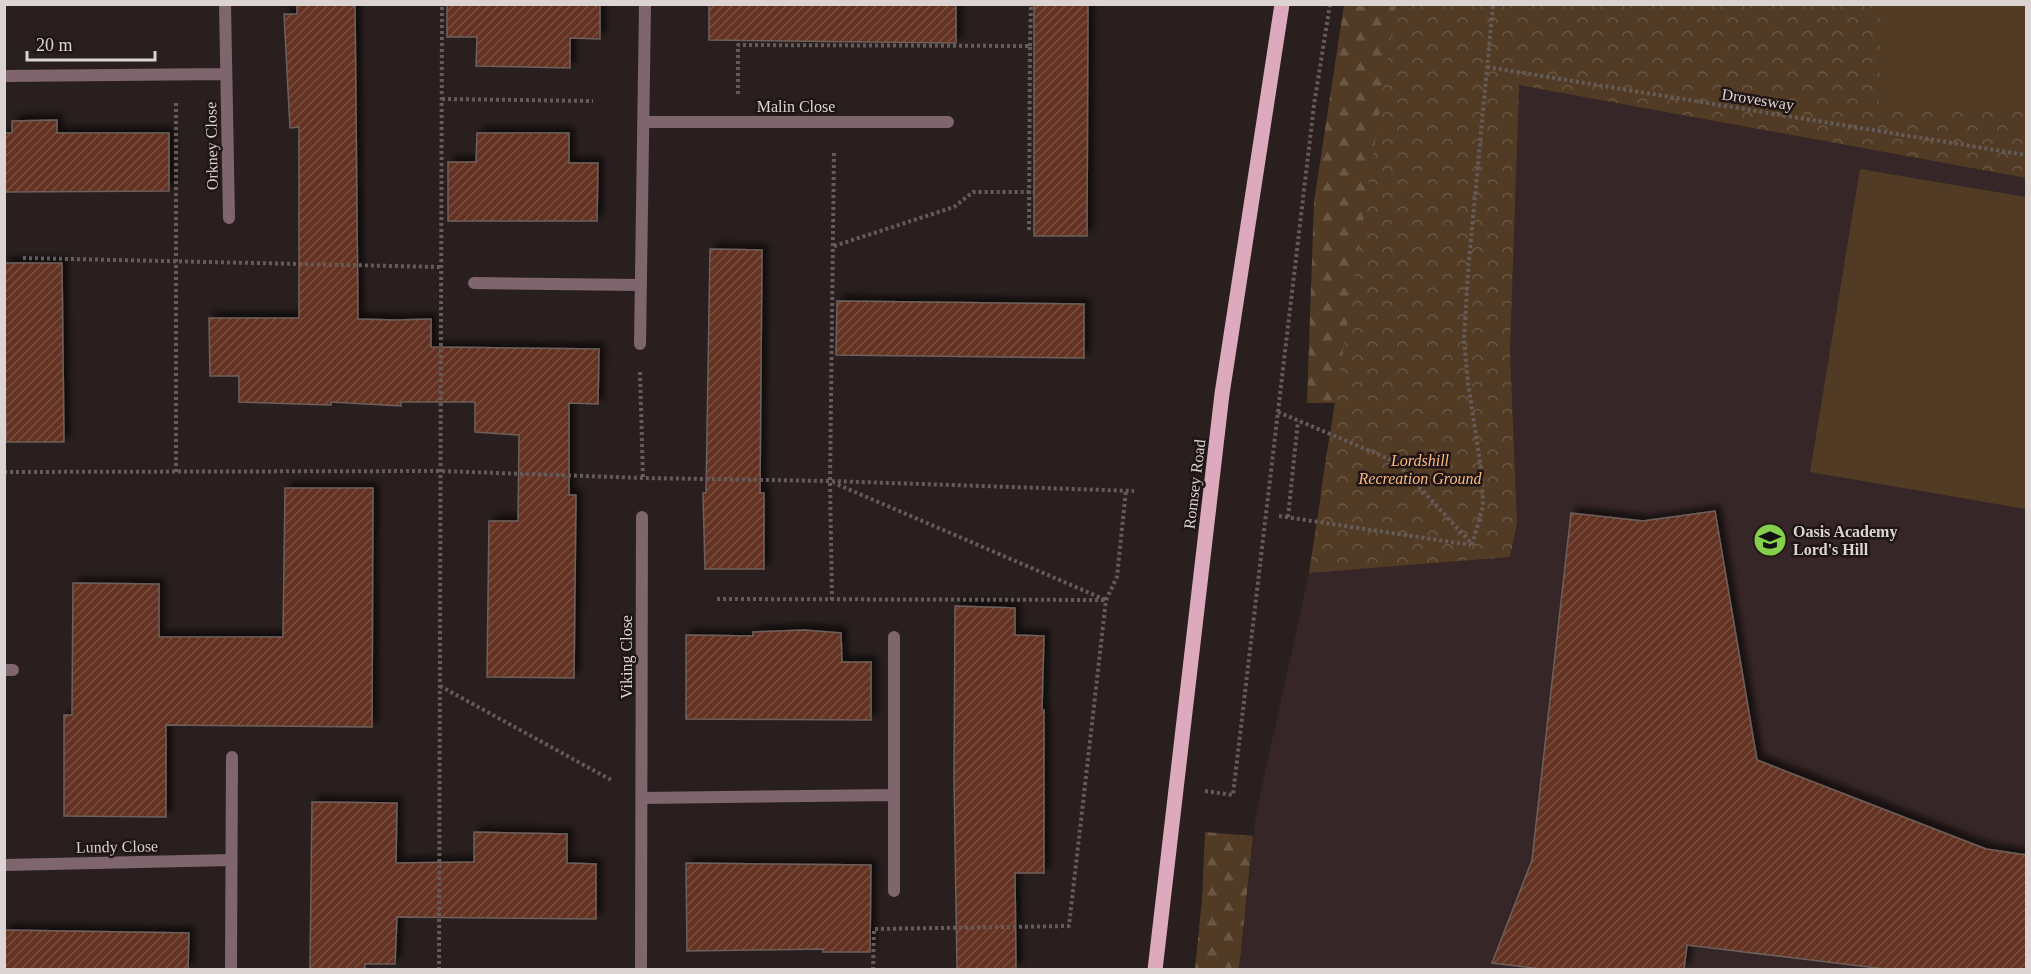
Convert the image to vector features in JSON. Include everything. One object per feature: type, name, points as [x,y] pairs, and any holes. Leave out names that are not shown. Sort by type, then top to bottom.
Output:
[{"type":"main road","name":"Romsey Road","points":[[1155,969],[1222,394],[1282,4]]},
{"type":"street","name":"Orkney Close","points":[[225,4],[229,218]]},
{"type":"street","points":[[640,344],[645,4]]},
{"type":"street","points":[[4,76],[226,74]]},
{"type":"street","name":"Malin Close","points":[[643,122],[948,122]]},
{"type":"street","points":[[474,283],[640,285]]},
{"type":"street","name":"Viking Close","points":[[641,969],[642,517]]},
{"type":"street","points":[[894,637],[894,891]]},
{"type":"street","points":[[231,968],[232,756]]},
{"type":"street","points":[[642,798],[894,795]]},
{"type":"street","name":"Lundy Close","points":[[4,866],[231,861]]},
{"type":"path","points":[[439,969],[442,4]]},
{"type":"path","points":[[1029,231],[1032,192],[1031,4]]},
{"type":"path","points":[[1177,787],[1233,795],[1314,105],[1330,4]]},
{"type":"path","points":[[1472,545],[1483,506],[1482,475],[1464,340],[1492,4]]},
{"type":"path","points":[[738,122],[738,45],[1030,46]]},
{"type":"path","name":"Drovesway","points":[[1486,67],[2026,155]]},
{"type":"path","points":[[176,74],[176,472]]},
{"type":"path","points":[[442,99],[593,101]]},
{"type":"path","points":[[832,600],[831,481],[835,184]]},
{"type":"path","points":[[834,246],[954,207],[973,192],[1032,192]]},
{"type":"path","points":[[23,258],[440,267]]},
{"type":"path","points":[[640,344],[642,478]]},
{"type":"path","points":[[1278,412],[1396,462],[1472,545]]},
{"type":"path","points":[[1288,517],[1298,422]]},
{"type":"path","points":[[4,472],[441,471],[1134,491]]},
{"type":"path","points":[[831,481],[1106,600]]},
{"type":"path","points":[[873,969],[874,929],[1069,926],[1106,600],[1117,577],[1126,490]]},
{"type":"path","points":[[1279,516],[1472,545]]},
{"type":"path","points":[[717,600],[1106,600]]},
{"type":"path","points":[[440,686],[642,798]]},
{"type":"shaded area","name":"Oasis Academy Lord's Hill","points":[[1518,85],[2026,178],[2026,969],[1239,970],[1256,814],[1309,573],[1510,557],[1517,523],[1510,350]]},
{"type":"green space","points":[[1344,5],[1458,5],[1320,497],[1335,403],[1307,403],[1314,202]]},
{"type":"green space","name":"Lordshill Recreation Ground","points":[[1396,5],[2026,5],[2026,178],[1519,85],[1510,350],[1517,523],[1510,557],[1309,573]]},
{"type":"green space","points":[[1881,5],[2026,5],[2026,106],[1879,103]]},
{"type":"green space","points":[[1860,169],[2026,197],[2026,509],[1810,472]]},
{"type":"green space","points":[[1205,832],[1253,836],[1239,969],[1195,969],[1202,900]]},
{"type":"building","points":[[297,4],[355,4],[358,319],[431,319],[431,347],[599,349],[598,404],[569,403],[569,495],[576,495],[574,678],[487,677],[489,521],[518,521],[519,435],[475,432],[475,402],[401,402],[401,406],[331,402],[331,405],[239,402],[239,376],[210,376],[209,318],[299,318],[299,127],[290,128],[284,14],[297,14]]},
{"type":"building","points":[[447,4],[600,4],[600,39],[570,38],[570,68],[476,66],[477,37],[447,37]]},
{"type":"building","points":[[709,4],[956,4],[956,43],[709,40]]},
{"type":"building","points":[[1034,4],[1088,4],[1087,236],[1034,236]]},
{"type":"building","points":[[57,120],[57,133],[169,133],[169,191],[4,192],[4,133],[12,133],[12,121]]},
{"type":"building","points":[[477,133],[569,133],[569,163],[598,163],[597,221],[448,221],[448,162],[476,162]]},
{"type":"building","points":[[710,249],[762,250],[760,493],[764,493],[764,569],[705,569],[703,493],[706,493]]},
{"type":"building","points":[[4,263],[62,263],[64,442],[6,442]]},
{"type":"building","points":[[837,301],[1084,304],[1084,358],[836,355]]},
{"type":"building","points":[[285,488],[373,488],[372,727],[166,725],[166,817],[64,816],[64,715],[72,715],[73,583],[159,584],[159,637],[283,637]]},
{"type":"building","points":[[1715,511],[1757,760],[1986,849],[2026,855],[2026,969],[1885,969],[1687,945],[1684,969],[1542,969],[1492,963],[1532,860],[1571,513],[1643,521]]},
{"type":"building","points":[[955,606],[1015,608],[1015,635],[1044,636],[1042,710],[1044,710],[1044,873],[1015,873],[1016,969],[957,969],[954,777]]},
{"type":"building","points":[[804,630],[841,633],[842,662],[871,662],[871,720],[686,719],[686,635],[753,636],[753,632]]},
{"type":"building","points":[[312,802],[397,803],[396,863],[474,862],[474,832],[567,834],[567,863],[596,864],[596,919],[397,917],[395,964],[365,964],[365,969],[310,969]]},
{"type":"building","points":[[686,863],[871,865],[870,952],[823,952],[823,949],[687,951]]},
{"type":"building","points":[[4,930],[189,933],[188,969],[4,969]]},
{"type":"place","name":"Oasis Academy Lord's Hill","points":[[1770,540]]}]
